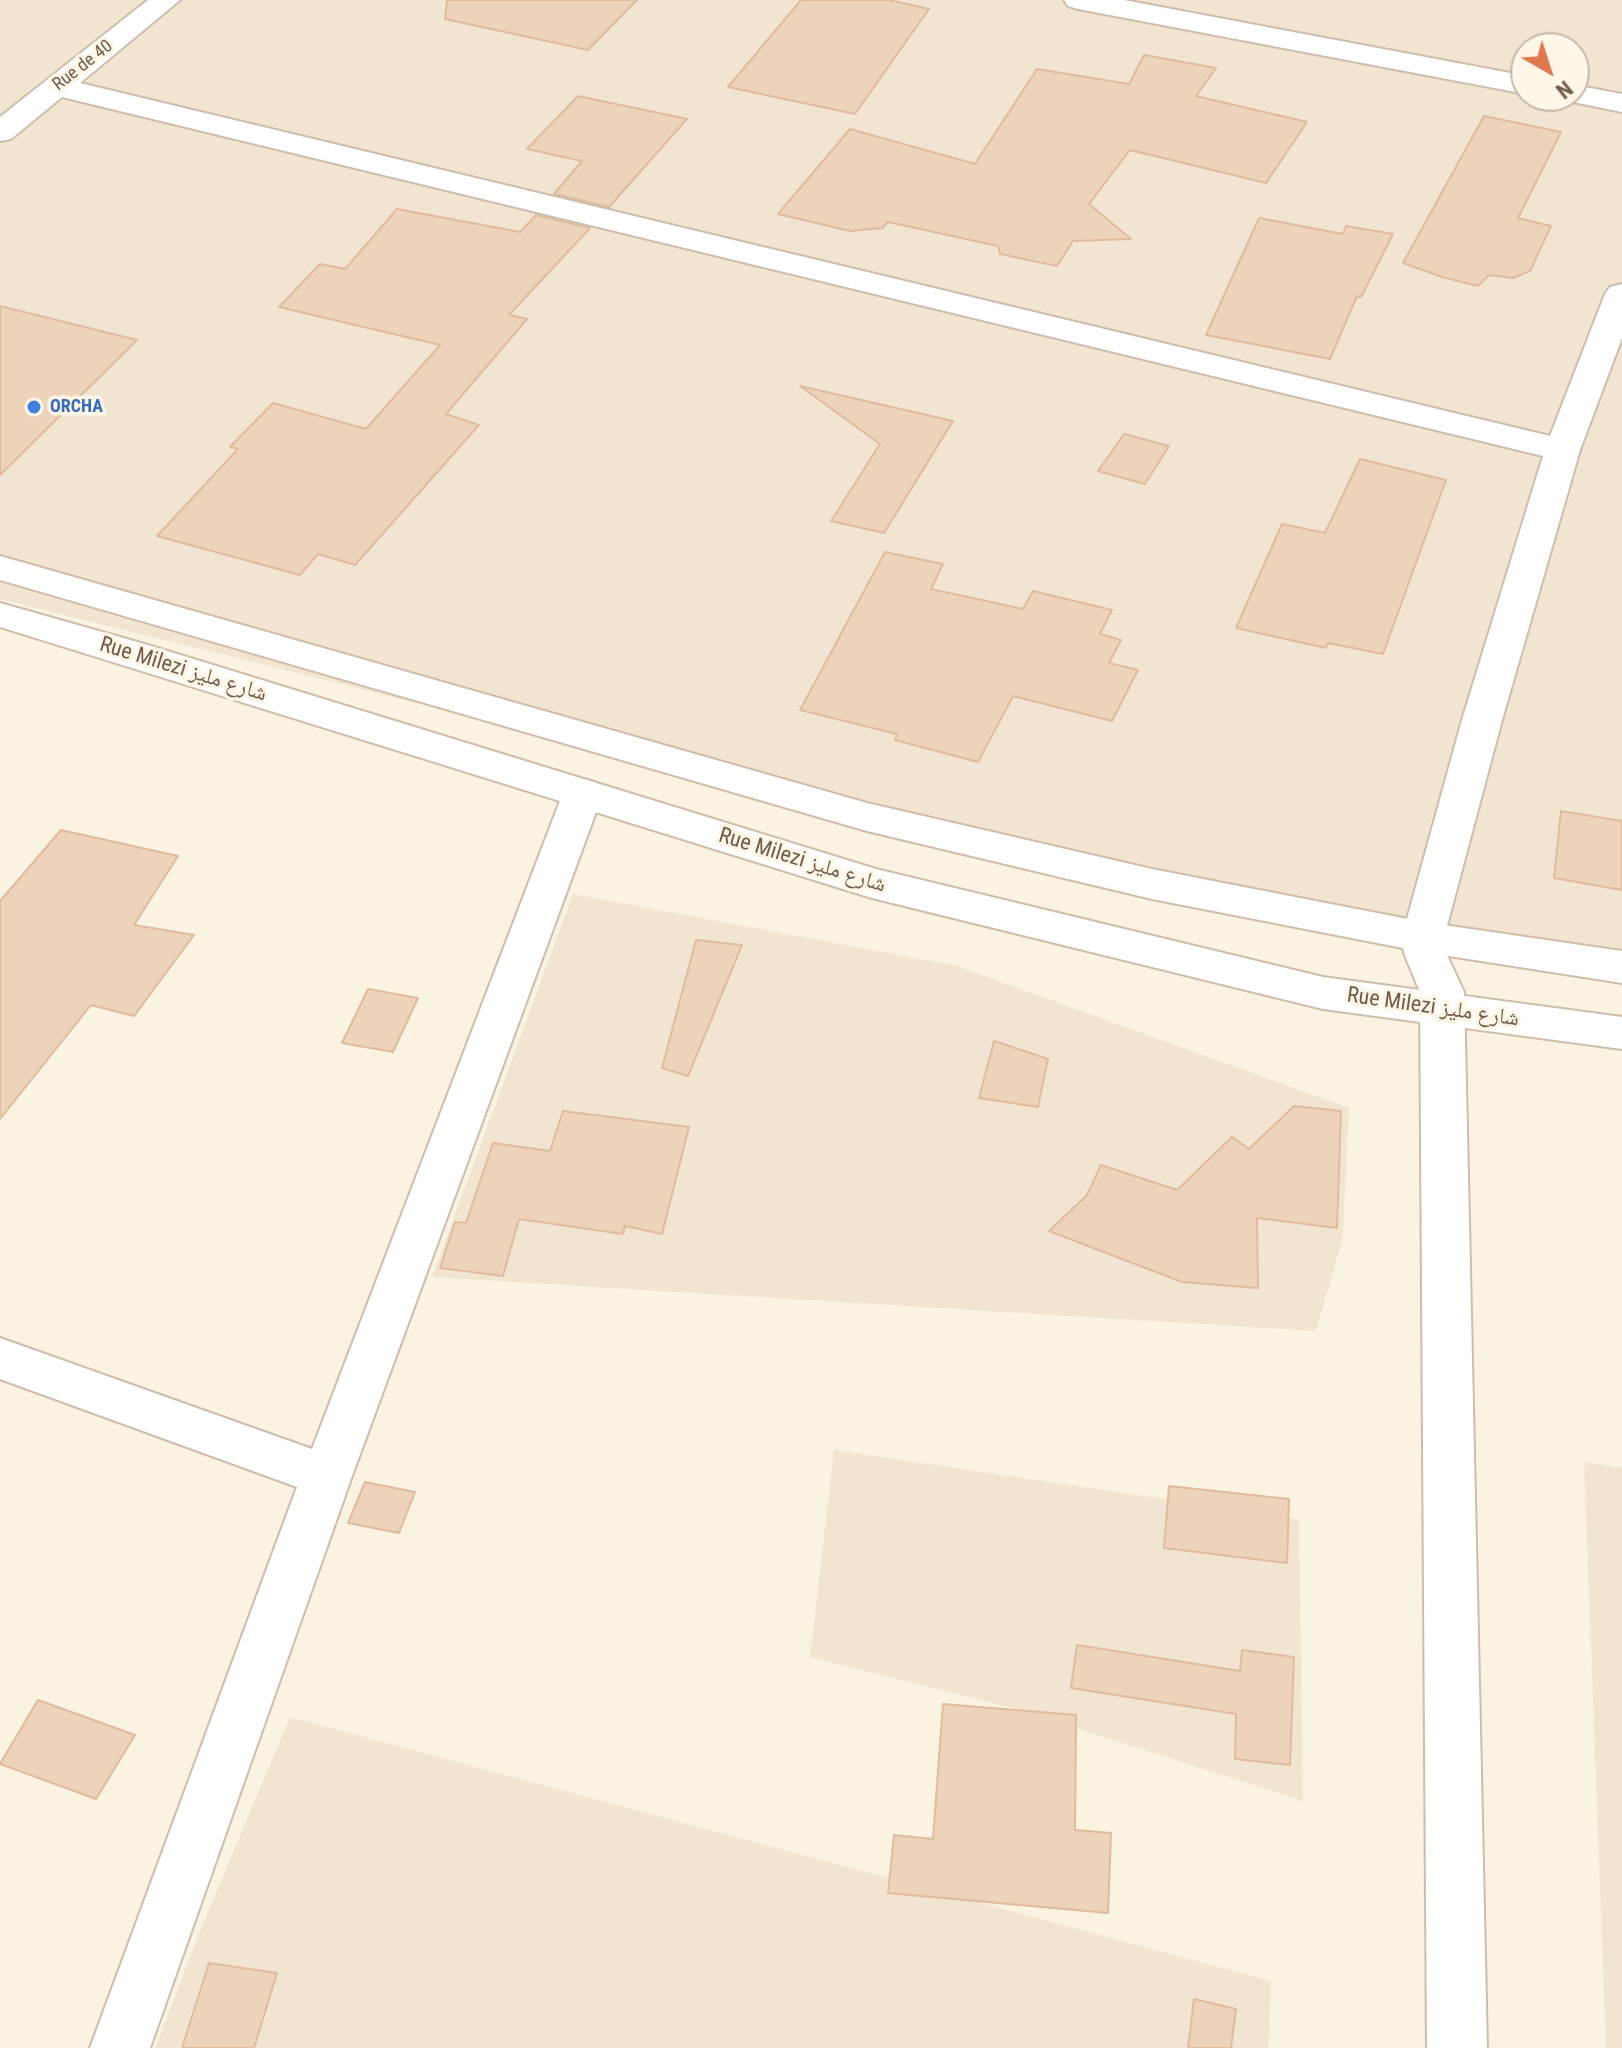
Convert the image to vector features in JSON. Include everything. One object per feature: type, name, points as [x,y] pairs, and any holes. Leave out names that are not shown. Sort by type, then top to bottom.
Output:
[{"type":"street","name":"Rue de 40","points":[[0,132],[166,0]]},
{"type":"street","points":[[1088,1],[1510,82]]},
{"type":"street","points":[[57,87],[1562,450]]},
{"type":"street","points":[[1590,97],[1622,103]]},
{"type":"street","points":[[1457,2048],[1442,992],[1425,953],[1423,937],[1482,720],[1562,450],[1622,294]]},
{"type":"street","points":[[0,568],[867,817],[1152,884],[1423,937],[1622,967]]},
{"type":"street","name":"Rue Milezi شارع مليز","points":[[0,615],[872,883],[1074,935],[1323,993],[1622,1033]]},
{"type":"street","points":[[120,2048],[327,1476],[583,793]]},
{"type":"street","points":[[0,1358],[327,1476]]},
{"type":"shaded area","points":[[0,0],[1622,0],[1622,963],[1339,933],[0,599]]},
{"type":"shaded area","points":[[573,894],[957,966],[1349,1108],[1343,1237],[1316,1331],[432,1277]]},
{"type":"shaded area","points":[[834,1450],[1299,1519],[1303,1801],[1020,1710],[810,1657]]},
{"type":"shaded area","points":[[1584,1462],[1622,1468],[1622,2048],[1606,2048]]},
{"type":"shaded area","points":[[290,1717],[1271,1981],[1268,2048],[155,2048],[202,1926]]},
{"type":"building","points":[[447,0],[637,0],[588,50],[445,19]]},
{"type":"building","points":[[801,0],[889,0],[929,9],[855,114],[728,87]]},
{"type":"building","points":[[1144,55],[1216,68],[1196,96],[1307,122],[1266,183],[1130,150],[1089,204],[1131,239],[1073,241],[1057,266],[1000,254],[998,246],[888,222],[882,228],[850,231],[778,214],[850,129],[975,164],[1037,69],[1129,84]]},
{"type":"building","points":[[578,96],[687,119],[609,207],[554,194],[582,161],[527,149]]},
{"type":"building","points":[[1484,116],[1561,132],[1518,218],[1551,226],[1530,271],[1513,278],[1489,275],[1478,286],[1403,263]]},
{"type":"building","points":[[397,209],[520,232],[536,215],[590,228],[509,315],[527,319],[446,414],[479,425],[355,565],[318,554],[300,575],[157,536],[238,449],[230,447],[273,403],[366,429],[440,345],[279,307],[320,264],[345,269]]},
{"type":"building","points":[[1259,218],[1343,234],[1346,226],[1393,234],[1361,297],[1357,296],[1330,359],[1206,335]]},
{"type":"building","name":"ORCHA","points":[[0,306],[137,340],[0,475]]},
{"type":"building","points":[[800,386],[953,421],[884,533],[831,521],[880,444]]},
{"type":"building","points":[[1124,434],[1169,446],[1145,484],[1098,471]]},
{"type":"building","points":[[1360,459],[1446,480],[1383,654],[1328,643],[1326,648],[1236,628],[1282,524],[1325,533]]},
{"type":"building","points":[[885,552],[943,564],[931,589],[1023,609],[1033,591],[1112,610],[1100,634],[1121,640],[1109,663],[1138,670],[1112,721],[1013,696],[978,762],[895,740],[897,734],[800,710]]},
{"type":"building","points":[[1561,811],[1622,821],[1622,890],[1554,878]]},
{"type":"building","points":[[61,830],[178,856],[134,925],[194,935],[134,1016],[91,1005],[0,1119],[0,901]]},
{"type":"building","points":[[696,940],[742,945],[688,1076],[662,1068]]},
{"type":"building","points":[[368,989],[418,998],[393,1052],[342,1043]]},
{"type":"building","points":[[994,1041],[1048,1059],[1038,1107],[979,1098]]},
{"type":"building","points":[[1294,1106],[1341,1111],[1337,1228],[1257,1218],[1258,1288],[1182,1282],[1049,1231],[1087,1195],[1101,1165],[1177,1190],[1232,1137],[1249,1149]]},
{"type":"building","points":[[563,1111],[689,1127],[662,1234],[625,1226],[623,1234],[519,1219],[503,1276],[440,1268],[455,1222],[466,1223],[493,1143],[550,1151]]},
{"type":"building","points":[[365,1482],[415,1492],[399,1533],[348,1523]]},
{"type":"building","points":[[1169,1486],[1289,1499],[1287,1563],[1164,1548]]},
{"type":"building","points":[[1077,1645],[1240,1671],[1242,1650],[1294,1657],[1290,1765],[1235,1759],[1236,1714],[1071,1688]]},
{"type":"building","points":[[38,1700],[135,1735],[96,1799],[0,1764]]},
{"type":"building","points":[[943,1704],[1076,1715],[1075,1830],[1111,1833],[1108,1913],[888,1893],[894,1835],[933,1839]]},
{"type":"building","points":[[209,1963],[277,1973],[254,2048],[182,2048]]},
{"type":"building","points":[[1194,1999],[1236,2009],[1231,2048],[1188,2048]]},
{"type":"place","name":"ORCHA","points":[[34,407]]}]
